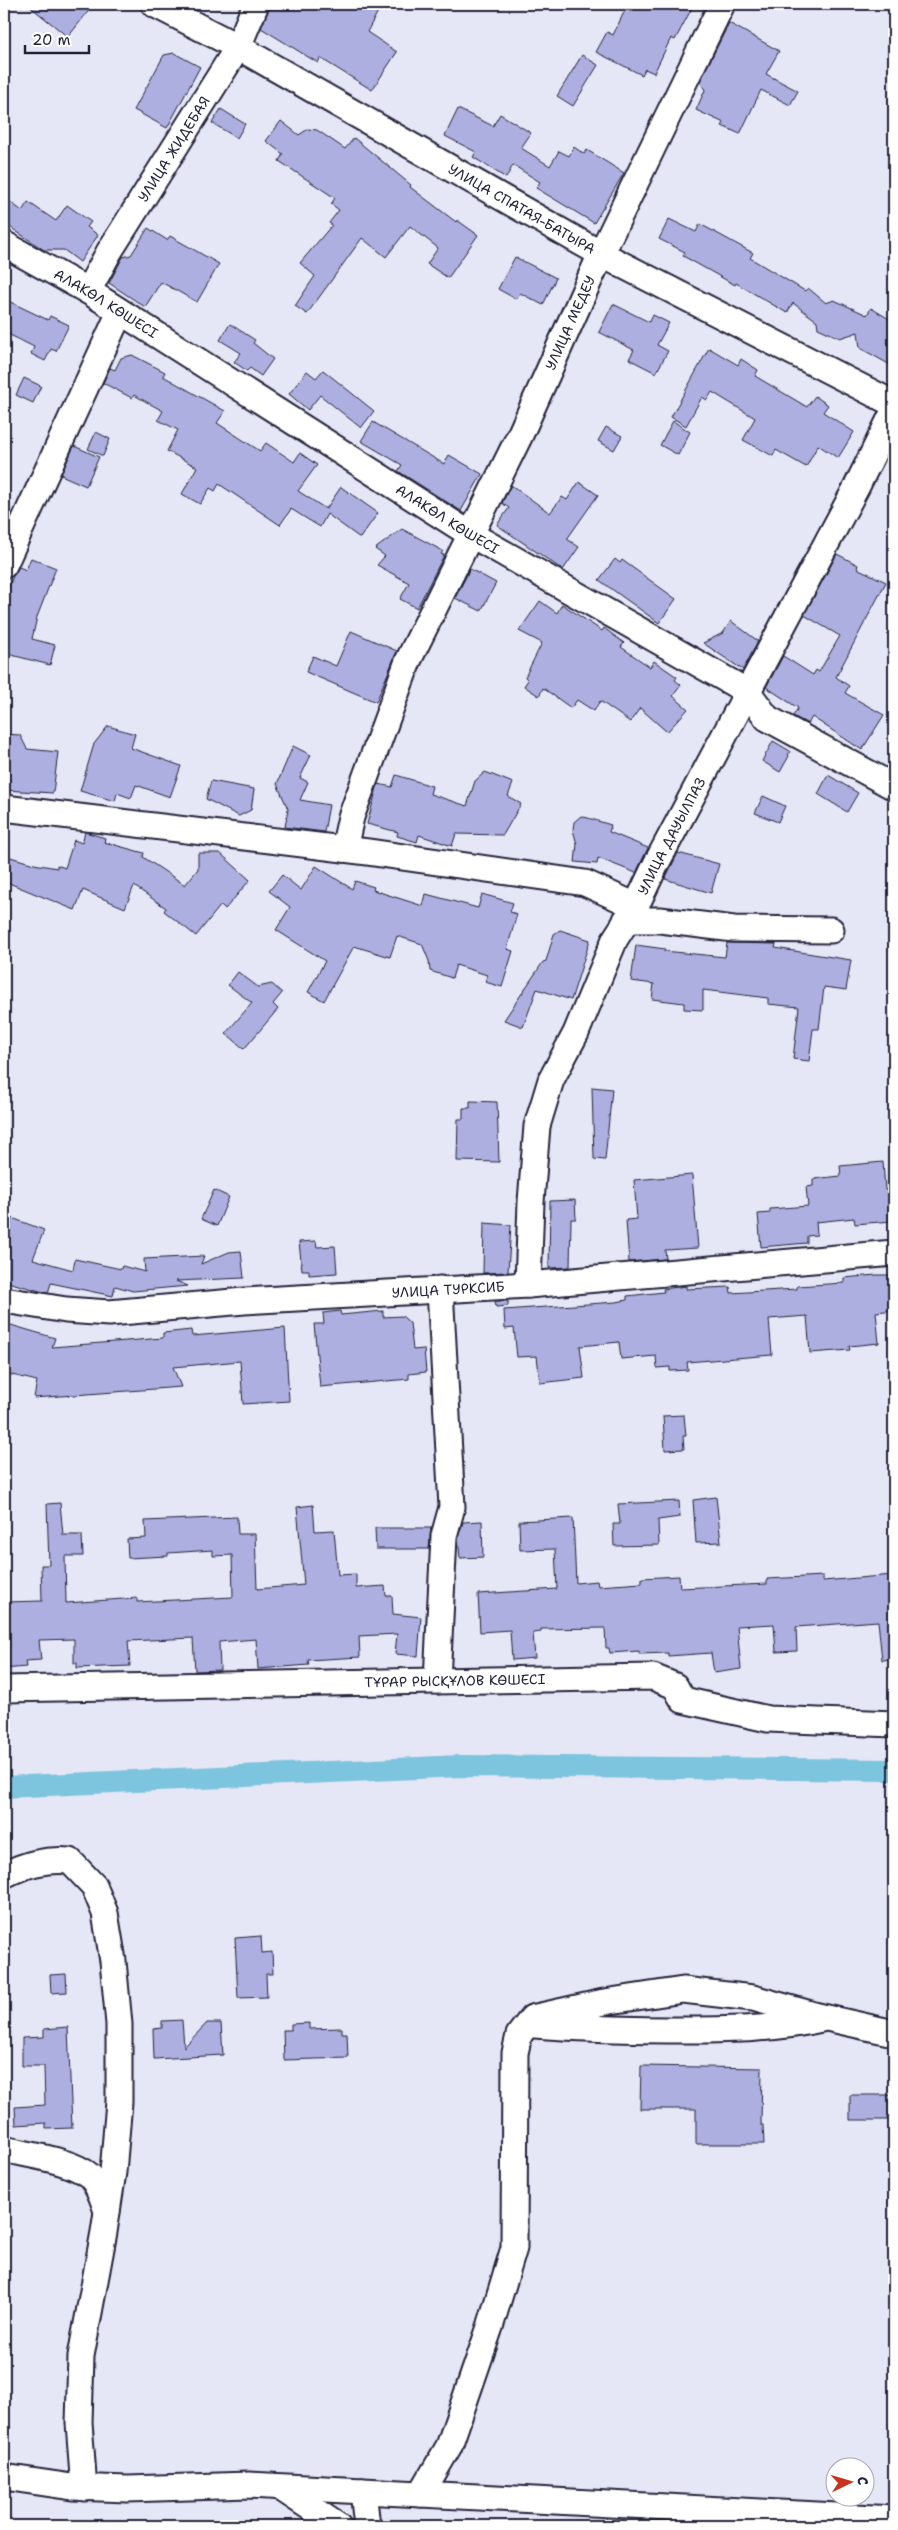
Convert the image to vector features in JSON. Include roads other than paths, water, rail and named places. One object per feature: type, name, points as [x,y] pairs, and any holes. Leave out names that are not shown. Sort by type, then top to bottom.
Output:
[{"type":"street","name":"УЛИЦА СПАТАЯ-БАТЫРА","points":[[154,4],[238,47],[602,254],[894,404]]},
{"type":"street","name":"УЛИЦА ЖИДЕБАЯ","points":[[88,291],[110,252],[238,47],[256,4]]},
{"type":"street","name":"УЛИЦА МЕДЕУ","points":[[344,849],[351,817],[408,661],[520,435],[602,254],[722,4]]},
{"type":"street","name":"АЛАКӨЛ КӨШЕСІ","points":[[4,244],[88,291],[470,534],[748,692],[767,718],[894,787]]},
{"type":"street","points":[[4,565],[120,312]]},
{"type":"street","name":"УЛИЦА ДАУЫЛПАЗ","points":[[528,1285],[531,1202],[537,1126],[551,1080],[576,1033],[615,939],[631,913],[748,692],[894,411]]},
{"type":"street","points":[[4,808],[344,849],[585,883],[631,913],[660,920],[734,929],[831,930]]},
{"type":"street","name":"УЛИЦА ТУРКСИБ","points":[[4,1300],[66,1310],[109,1312],[244,1301],[528,1285],[894,1253]]},
{"type":"street","points":[[438,1681],[444,1536],[452,1507],[440,1289]]},
{"type":"street","name":"ТҰРАР РЫСҚҰЛОВ КӨШЕСІ","points":[[4,1689],[653,1677],[675,1686],[683,1700],[768,1719],[894,1724]]},
{"type":"street","points":[[4,1875],[20,1867],[48,1860],[70,1861],[94,1886],[105,1914],[113,1961],[119,2024],[119,2102],[107,2211],[81,2356],[78,2423],[84,2488]]},
{"type":"street","points":[[421,2494],[449,2446],[490,2326],[514,2248],[515,2053],[519,2035],[532,2018],[604,2002],[683,1990],[753,1998],[826,2018],[894,2033]]},
{"type":"street","points":[[528,2024],[603,2031],[724,2030],[789,2026],[826,2018]]},
{"type":"street","points":[[4,2149],[70,2165],[90,2176],[99,2190],[107,2211]]},
{"type":"street","points":[[4,2478],[84,2488],[279,2487],[889,2515]]},
{"type":"street","points":[[279,2487],[338,2526]]},
{"type":"street","points":[[363,2491],[368,2526]]},
{"type":"waterway","points":[[4,1787],[460,1766],[894,1770]]}]
